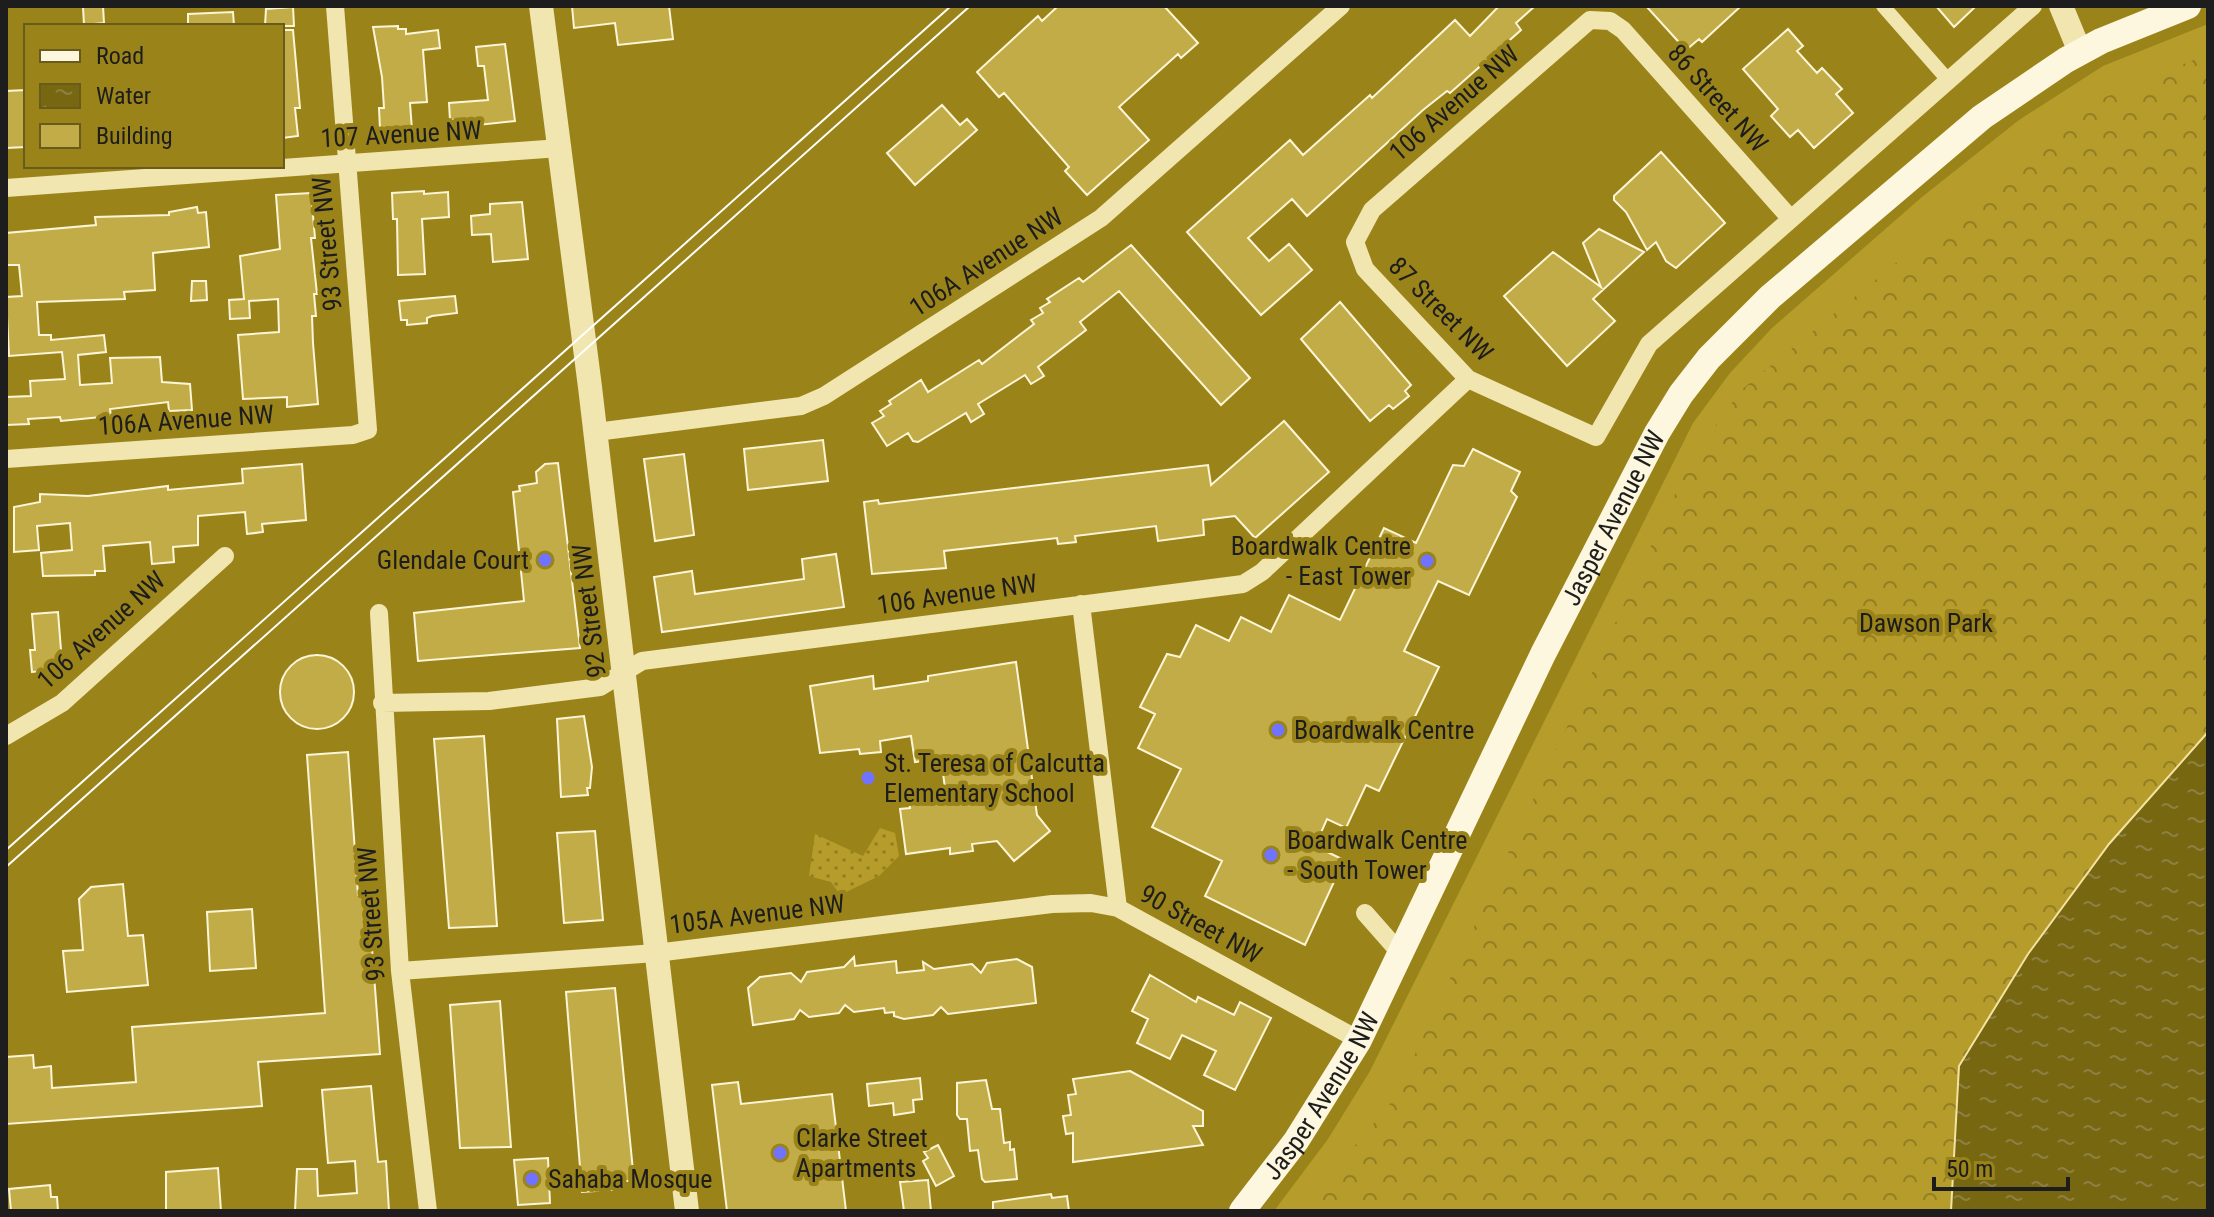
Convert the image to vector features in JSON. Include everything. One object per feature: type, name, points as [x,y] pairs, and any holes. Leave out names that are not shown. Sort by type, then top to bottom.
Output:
[{"type":"main road","name":"Jasper Avenue NW","points":[[1242,1211],[1296,1141],[1359,1040],[1543,654],[1657,433],[1681,394],[1741,324],[1898,185],[2005,100],[2080,52],[2188,6]]},
{"type":"street","name":"93 Street NW","points":[[335,6],[368,430]]},
{"type":"street","name":"92 Street NW","points":[[541,6],[596,432],[687,1211]]},
{"type":"street","name":"106A Avenue NW","points":[[596,432],[801,406],[824,396],[1101,218],[1341,6]]},
{"type":"street","points":[[1883,6],[1948,80]]},
{"type":"street","name":"Jasper Avenue NW","points":[[1596,437],[1649,344],[2033,6]]},
{"type":"street","points":[[2061,6],[2080,52]]},
{"type":"street","name":"86 Street NW","points":[[1602,19],[1623,30],[1791,219]]},
{"type":"street","name":"106 Avenue NW","points":[[1355,242],[1372,210],[1582,25],[1602,19]]},
{"type":"street","name":"107 Avenue NW","points":[[284,167],[560,148]]},
{"type":"street","name":"107 Avenue NW","points":[[6,188],[268,168]]},
{"type":"street","name":"87 Street NW","points":[[1355,242],[1365,269],[1468,379],[1596,437]]},
{"type":"street","name":"106 Avenue NW","points":[[382,703],[520,697],[600,687],[642,661],[1243,584],[1262,572],[1468,379]]},
{"type":"street","name":"106A Avenue NW","points":[[6,459],[353,435],[368,430]]},
{"type":"street","name":"106 Avenue NW","points":[[6,736],[62,703],[225,556]]},
{"type":"street","name":"90 Street NW","points":[[1081,604],[1118,908],[1359,1040]]},
{"type":"street","name":"93 Street NW","points":[[379,613],[400,971],[428,1211]]},
{"type":"street","name":"105A Avenue NW","points":[[400,971],[656,953],[1052,904],[1091,903],[1118,908]]},
{"type":"street","points":[[1365,913],[1402,955]]},
{"type":"green space","points":[[2208,24],[2208,95],[1336,1211],[1274,1211],[1328,1139],[1370,1071],[1693,423],[1730,373],[1772,328],[1922,197],[2019,120],[2103,66]]},
{"type":"green space","name":"Dawson Park","points":[[2208,54],[2208,732],[2109,844],[1959,1066],[1951,1211],[1300,1211],[1394,1099],[1689,464],[1740,391],[2091,103]]},
{"type":"green space","points":[[880,828],[895,833],[899,856],[879,876],[840,895],[831,882],[809,876],[815,834],[863,856]]},
{"type":"water","points":[[2208,732],[2208,1211],[1951,1211],[1959,1066],[2028,954],[2109,844]]},
{"type":"building","points":[[103,6],[104,23],[84,24],[83,7]]},
{"type":"building","points":[[572,6],[669,6],[673,39],[618,45],[615,23],[574,28]]},
{"type":"building","points":[[1058,6],[1164,6],[1198,43],[1181,58],[1178,54],[1119,107],[1149,140],[1087,195],[1065,171],[1069,167],[1004,93],[999,97],[977,72],[1038,16],[1042,21]]},
{"type":"building","points":[[1499,6],[1535,6],[1516,23],[1521,30],[1450,93],[1447,91],[1423,110],[1307,216],[1292,199],[1248,238],[1269,261],[1289,244],[1312,270],[1261,315],[1187,232],[1290,140],[1303,155],[1370,95],[1372,98],[1455,20],[1470,36]]},
{"type":"building","points":[[1646,6],[1741,6],[1702,42],[1699,39],[1686,50]]},
{"type":"building","points":[[1936,6],[1976,6],[1954,27]]},
{"type":"building","points":[[293,7],[294,26],[265,24],[266,9]]},
{"type":"building","points":[[233,12],[234,24],[188,24],[188,14]]},
{"type":"building","points":[[398,26],[398,29],[406,29],[406,34],[438,30],[440,48],[423,50],[427,102],[410,103],[412,130],[390,131],[380,129],[379,108],[384,108],[382,77],[373,27]]},
{"type":"building","points":[[1788,29],[1803,46],[1797,51],[1817,73],[1822,68],[1842,89],[1836,94],[1853,113],[1814,148],[1798,130],[1790,137],[1771,116],[1778,109],[1743,69]]},
{"type":"building","points":[[284,30],[293,30],[300,108],[295,108],[298,136],[284,138]]},
{"type":"building","points":[[505,44],[515,121],[469,126],[468,119],[450,120],[449,103],[488,100],[484,66],[478,66],[476,47]]},
{"type":"building","points":[[24,90],[24,147],[6,148],[6,91]]},
{"type":"building","points":[[942,105],[960,125],[967,119],[977,130],[915,185],[887,153]]},
{"type":"building","points":[[1661,152],[1725,223],[1676,268],[1666,261],[1656,242],[1647,250],[1626,212],[1614,200],[1614,196]]},
{"type":"building","points":[[424,191],[424,194],[448,192],[449,217],[422,219],[425,274],[398,275],[397,219],[393,219],[392,193]]},
{"type":"building","points":[[311,193],[315,238],[311,238],[317,294],[314,294],[316,316],[312,316],[318,404],[287,407],[287,397],[243,399],[238,335],[279,332],[278,299],[249,301],[250,318],[230,319],[229,300],[244,299],[240,256],[280,249],[276,195]]},
{"type":"building","points":[[522,202],[528,259],[493,262],[491,234],[472,235],[471,216],[490,214],[490,204]]},
{"type":"building","points":[[197,207],[198,213],[206,212],[209,247],[153,253],[155,290],[124,292],[125,299],[37,302],[39,335],[51,335],[51,340],[104,335],[106,352],[78,355],[80,385],[112,383],[110,358],[160,357],[162,382],[190,384],[192,410],[169,411],[168,402],[110,409],[111,416],[61,421],[60,417],[28,419],[29,424],[6,425],[6,397],[31,396],[30,381],[65,379],[62,352],[9,356],[6,297],[22,296],[19,265],[6,265],[6,233],[96,225],[95,217],[169,215],[169,212]]},
{"type":"building","points":[[1599,229],[1644,252],[1593,299],[1615,321],[1567,366],[1504,296],[1553,252],[1601,287],[1583,243]]},
{"type":"building","points":[[1131,245],[1250,378],[1221,405],[1119,291],[1080,322],[1086,330],[1038,367],[1044,376],[1031,384],[1025,375],[978,404],[984,414],[971,422],[966,413],[918,442],[913,441],[908,433],[887,446],[872,423],[884,416],[880,411],[891,404],[889,401],[921,380],[928,392],[979,360],[982,364],[1034,324],[1031,320],[1043,313],[1040,308],[1050,302],[1047,299],[1079,278],[1083,282]]},
{"type":"building","points":[[192,281],[206,281],[207,300],[191,301]]},
{"type":"building","points":[[455,296],[457,313],[432,316],[427,318],[427,323],[407,325],[407,320],[401,320],[399,301]]},
{"type":"building","points":[[1340,302],[1411,385],[1405,391],[1409,396],[1393,409],[1389,405],[1370,421],[1301,339]]},
{"type":"building","points":[[1284,421],[1329,472],[1255,538],[1235,516],[1203,520],[1204,535],[1158,541],[1156,526],[1075,536],[1076,542],[1058,544],[1057,538],[944,551],[946,568],[872,574],[864,502],[878,500],[879,504],[1208,465],[1211,485]]},
{"type":"building","points":[[823,440],[828,481],[748,490],[744,449]]},
{"type":"building","points":[[1473,449],[1520,472],[1511,491],[1517,497],[1469,595],[1438,581],[1404,651],[1439,667],[1379,791],[1366,785],[1346,828],[1327,819],[1315,846],[1344,860],[1305,945],[1205,896],[1222,861],[1152,827],[1181,769],[1138,748],[1155,714],[1140,707],[1167,654],[1180,657],[1196,625],[1229,641],[1241,617],[1271,632],[1289,595],[1340,620],[1384,528],[1416,543],[1453,465],[1464,466]]},
{"type":"building","points":[[684,454],[694,535],[655,541],[644,459]]},
{"type":"building","name":"Glendale Court","points":[[558,463],[580,648],[418,661],[414,613],[524,601],[513,492],[520,491],[519,486],[537,483],[536,472],[545,464]]},
{"type":"building","points":[[302,464],[306,520],[262,524],[263,532],[247,534],[245,512],[198,516],[198,545],[173,547],[174,562],[152,564],[150,542],[103,546],[105,571],[95,571],[95,575],[43,576],[41,553],[72,550],[70,523],[37,526],[39,550],[14,552],[14,507],[40,502],[40,494],[88,496],[168,486],[168,490],[243,483],[242,469]]},
{"type":"building","points":[[836,554],[844,607],[662,632],[654,577],[692,571],[695,594],[804,579],[802,559]]},
{"type":"building","points":[[58,612],[62,663],[57,664],[57,670],[32,672],[30,650],[35,650],[32,614]]},
{"type":"building","points":[[317,655],[331,658],[343,666],[351,678],[354,692],[351,706],[343,718],[331,726],[317,729],[303,726],[291,718],[283,706],[280,692],[283,678],[291,666],[303,658]]},
{"type":"building","points":[[1016,662],[1037,815],[1050,831],[1014,861],[997,841],[972,844],[973,851],[950,854],[950,848],[906,854],[900,809],[910,808],[909,801],[946,796],[941,758],[915,762],[911,736],[880,741],[881,752],[860,754],[859,749],[820,753],[810,686],[873,676],[874,689],[928,681],[928,676]]},
{"type":"building","points":[[584,716],[592,767],[590,788],[587,788],[588,795],[561,797],[557,719]]},
{"type":"building","points":[[484,736],[497,926],[449,928],[434,739]]},
{"type":"building","points":[[348,752],[358,895],[368,895],[380,1054],[258,1062],[262,1106],[6,1124],[6,1057],[33,1055],[34,1068],[51,1066],[52,1088],[136,1082],[132,1027],[325,1013],[307,755]]},
{"type":"building","points":[[595,831],[603,920],[564,923],[557,833]]},
{"type":"building","points":[[123,884],[128,936],[143,935],[148,985],[67,992],[63,951],[83,950],[79,899],[91,887]]},
{"type":"building","points":[[252,909],[256,968],[210,971],[207,912]]},
{"type":"building","points":[[854,957],[855,966],[896,961],[897,973],[924,970],[923,962],[934,969],[972,964],[981,973],[987,963],[1017,959],[1032,967],[1036,1003],[948,1014],[941,1007],[933,1015],[904,1019],[894,1016],[894,1012],[885,1013],[884,1008],[854,1012],[845,1005],[839,1013],[809,1017],[800,1010],[794,1019],[753,1025],[748,988],[760,977],[791,973],[801,982],[807,972],[844,967]]},
{"type":"building","points":[[1150,975],[1196,1002],[1198,997],[1234,1015],[1240,1002],[1271,1018],[1235,1090],[1204,1075],[1216,1051],[1182,1035],[1170,1059],[1137,1043],[1148,1019],[1132,1011]]},
{"type":"building","points":[[615,988],[634,1181],[623,1181],[624,1189],[582,1192],[566,992]]},
{"type":"building","points":[[500,1001],[511,1147],[460,1148],[450,1005]]},
{"type":"building","points":[[1130,1071],[1203,1111],[1203,1126],[1193,1126],[1203,1145],[1073,1162],[1073,1133],[1066,1134],[1063,1116],[1071,1115],[1068,1095],[1076,1094],[1073,1079]]},
{"type":"building","points":[[920,1078],[922,1099],[913,1100],[914,1112],[894,1115],[893,1103],[869,1106],[867,1084]]},
{"type":"building","points":[[986,1080],[992,1109],[1000,1109],[1004,1143],[1010,1142],[1010,1150],[1014,1149],[1017,1179],[985,1182],[982,1179],[978,1150],[970,1151],[967,1119],[960,1119],[957,1115],[957,1083]]},
{"type":"building","name":"Clarke Street Apartments","points":[[738,1082],[741,1104],[832,1094],[846,1211],[727,1211],[712,1085]]},
{"type":"building","points":[[371,1086],[378,1162],[386,1161],[389,1211],[295,1211],[297,1169],[317,1169],[318,1196],[357,1193],[355,1161],[328,1163],[322,1090]]},
{"type":"building","points":[[938,1145],[954,1176],[936,1186],[923,1161],[928,1158],[924,1152]]},
{"type":"building","name":"Sahaba Mosque","points":[[548,1158],[550,1203],[518,1205],[514,1160]]},
{"type":"building","points":[[218,1168],[221,1211],[166,1211],[166,1172]]},
{"type":"building","points":[[928,1180],[931,1211],[904,1211],[900,1182]]},
{"type":"building","points":[[50,1185],[51,1197],[57,1197],[58,1211],[11,1211],[9,1189]]},
{"type":"building","points":[[1051,1194],[1052,1198],[1067,1196],[1069,1211],[993,1211],[993,1202]]},
{"type":"tram line","points":[[6,850],[951,6]]},
{"type":"tram line","points":[[6,867],[970,6]]},
{"type":"place","name":"Glendale Court","points":[[545,560]]},
{"type":"place","name":"Boardwalk Centre - East Tower","points":[[1427,561]]},
{"type":"place","name":"Boardwalk Centre","points":[[1278,730]]},
{"type":"place","name":"St. Teresa of Calcutta Elementary School","points":[[868,778]]},
{"type":"place","name":"Boardwalk Centre - South Tower","points":[[1271,855]]},
{"type":"place","name":"Clarke Street Apartments","points":[[780,1153]]},
{"type":"place","name":"Sahaba Mosque","points":[[532,1179]]}]
